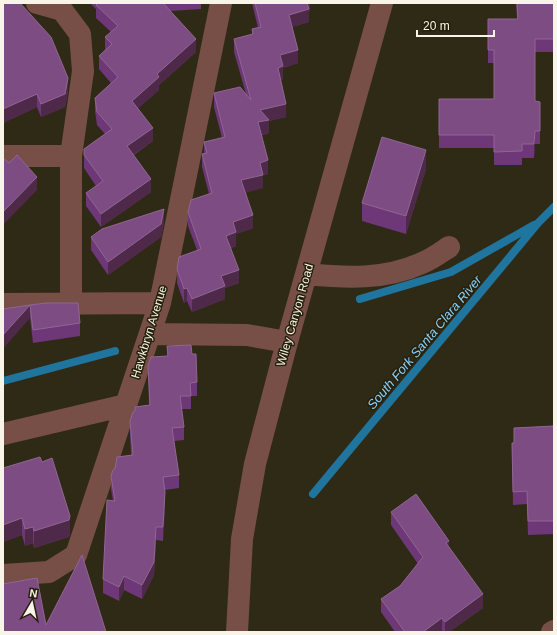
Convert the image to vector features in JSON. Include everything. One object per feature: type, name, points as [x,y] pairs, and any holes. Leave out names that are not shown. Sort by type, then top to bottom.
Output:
[{"type":"street","points":[[38,3],[62,10],[80,34],[83,71],[71,156],[70,304]]},
{"type":"street","name":"Hawkbryn Avenue","points":[[3,575],[49,572],[76,556],[160,303],[221,3]]},
{"type":"street","name":"Wiley Canyon Road","points":[[237,632],[242,540],[255,464],[287,342],[382,3]]},
{"type":"street","points":[[3,156],[71,156]]},
{"type":"street","points":[[306,274],[346,278],[384,275],[422,263],[449,248]]},
{"type":"street","points":[[3,304],[160,303]]},
{"type":"street","points":[[150,334],[246,335],[287,342]]},
{"type":"street","points":[[3,434],[126,405]]},
{"type":"building","points":[[3,3],[20,3],[51,37],[68,78],[65,94],[41,104],[37,94],[3,109]]},
{"type":"building","points":[[98,3],[163,3],[196,39],[157,74],[159,77],[132,101],[153,128],[127,146],[151,179],[101,214],[86,193],[103,181],[84,155],[84,149],[112,129],[97,112],[95,98],[118,77],[99,56],[112,44],[105,37],[118,26],[96,5]]},
{"type":"building","points":[[255,3],[307,3],[309,9],[289,15],[298,50],[280,55],[283,66],[278,68],[286,104],[260,110],[269,120],[258,122],[268,160],[260,163],[263,175],[241,180],[253,215],[233,222],[236,232],[226,236],[239,270],[221,276],[225,286],[192,299],[187,288],[184,289],[177,269],[179,257],[201,249],[188,212],[191,200],[212,193],[202,154],[207,153],[204,142],[225,137],[214,93],[240,87],[251,100],[234,39],[253,34],[252,29],[261,27]]},
{"type":"building","points":[[517,3],[554,3],[554,39],[535,39],[535,101],[540,102],[540,131],[535,131],[534,144],[522,144],[522,151],[494,152],[494,135],[439,135],[439,99],[494,99],[494,50],[488,50],[488,19],[518,19]]},
{"type":"building","points":[[382,137],[426,150],[406,216],[362,203]]},
{"type":"building","points":[[17,155],[37,177],[3,212],[3,158],[9,163]]},
{"type":"building","points":[[164,209],[161,224],[108,262],[91,237],[102,229]]},
{"type":"building","points":[[46,303],[78,303],[80,323],[33,330],[30,305]]},
{"type":"building","points":[[30,305],[3,335],[3,309]]},
{"type":"building","points":[[191,345],[192,354],[196,354],[197,382],[190,383],[191,396],[180,396],[184,427],[172,428],[179,475],[163,477],[165,492],[163,527],[156,527],[154,562],[142,585],[124,576],[119,587],[103,579],[107,500],[115,501],[111,476],[113,470],[115,469],[117,457],[133,455],[130,421],[133,412],[135,411],[135,407],[150,405],[148,366],[151,357],[168,356],[167,346]]},
{"type":"building","points":[[554,426],[554,521],[528,521],[527,491],[513,492],[512,443],[514,443],[514,428]]},
{"type":"building","points":[[40,457],[42,462],[52,458],[70,516],[69,520],[34,531],[33,527],[25,529],[22,518],[3,525],[3,468]]},
{"type":"building","points":[[416,494],[449,541],[446,543],[483,594],[445,622],[442,618],[423,632],[405,632],[381,599],[400,586],[423,557],[391,512]]},
{"type":"building","points":[[82,555],[106,632],[3,632],[3,584],[37,578],[46,625]]},
{"type":"waterway","name":"South Fork Santa Clara River","points":[[313,494],[538,223],[554,207]]},
{"type":"waterway","points":[[360,299],[451,272],[534,225]]},
{"type":"waterway","points":[[3,381],[115,351]]}]
